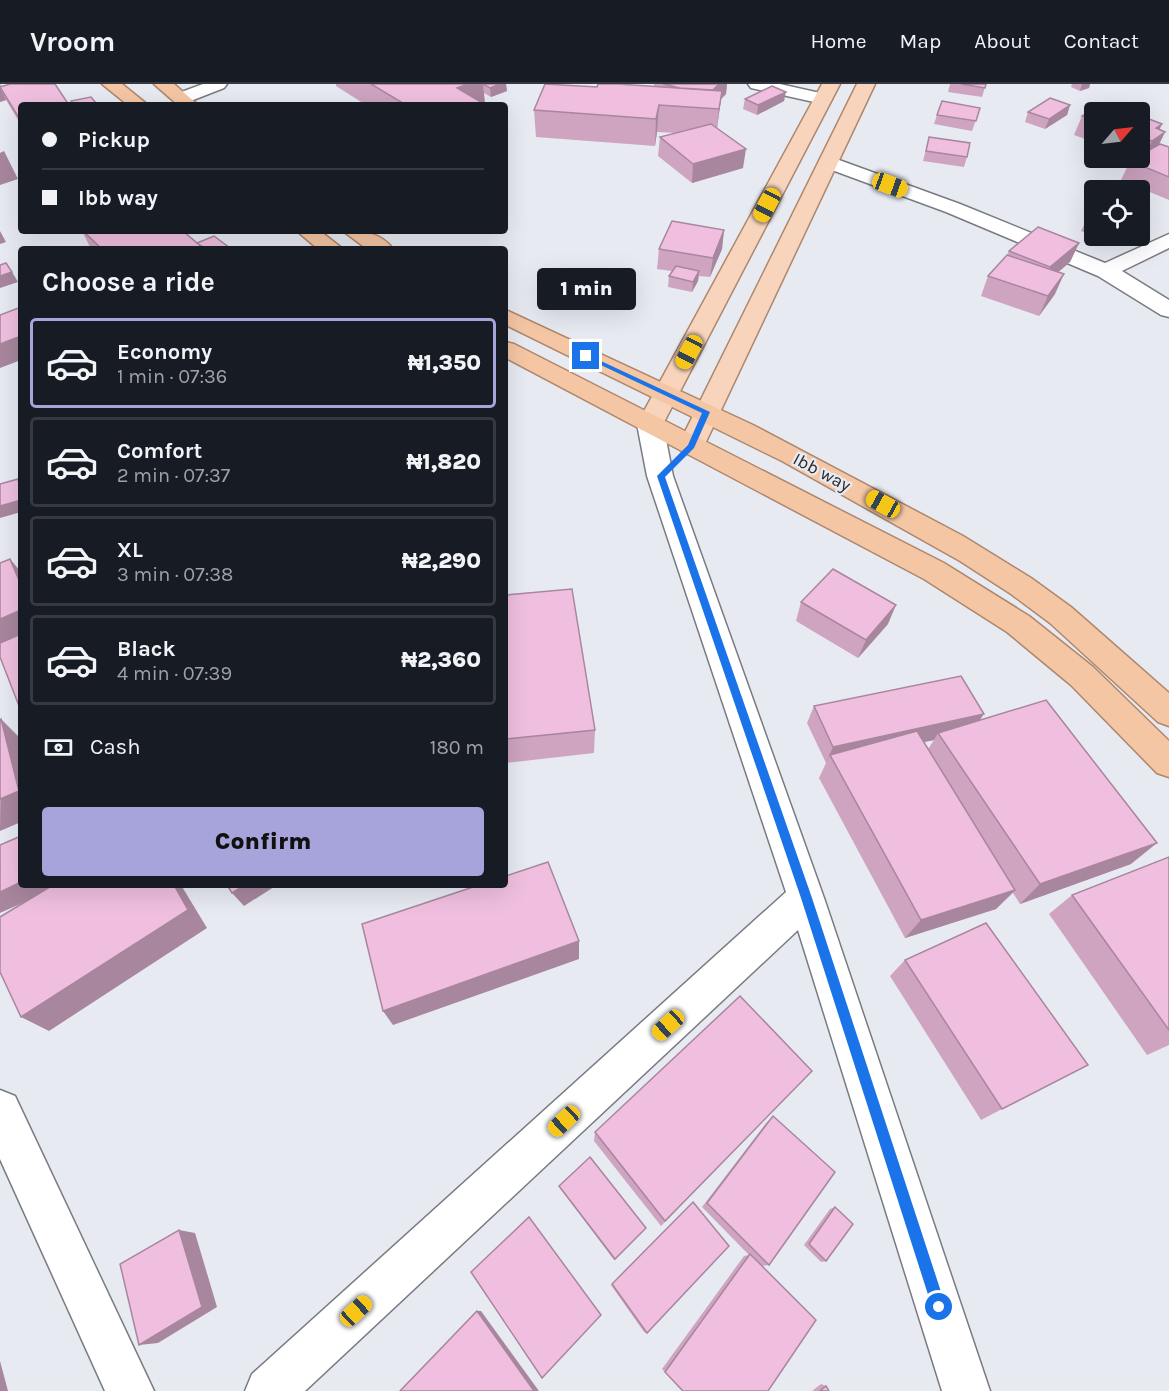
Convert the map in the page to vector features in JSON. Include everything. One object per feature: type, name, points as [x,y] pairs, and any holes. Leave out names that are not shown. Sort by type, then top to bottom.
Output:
[{"type":"highway","points":[[111,84],[135,102]]},
{"type":"highway","points":[[163,84],[186,101]]},
{"type":"highway","points":[[312,234],[328,246]]},
{"type":"highway","points":[[357,234],[377,246]]},
{"type":"highway","name":"Ibb way","points":[[508,318],[706,412],[864,493],[961,548],[1021,586],[1089,638],[1169,713]]},
{"type":"highway","points":[[508,350],[934,571],[1018,624],[1082,676],[1169,763]]},
{"type":"main road","points":[[692,446],[706,412],[866,84]]},
{"type":"main road","points":[[650,424],[827,92]]},
{"type":"street","points":[[186,101],[218,84]]},
{"type":"street","points":[[757,84],[827,92]]},
{"type":"street","points":[[828,162],[953,208],[1106,271],[1169,310]]},
{"type":"street","points":[[1106,271],[1169,240]]},
{"type":"street","points":[[650,424],[660,476],[806,898],[966,1391]]},
{"type":"street","points":[[660,476],[692,446]]},
{"type":"street","points":[[269,1391],[806,898]]},
{"type":"street","points":[[0,1111],[130,1391]]},
{"type":"building","points":[[10,84],[55,84],[67,102],[18,102],[18,116],[0,87]]},
{"type":"building","points":[[371,84],[468,84],[457,88],[481,102],[401,102]]},
{"type":"building","points":[[483,84],[500,84],[490,88]]},
{"type":"building","points":[[545,84],[597,87],[598,84],[618,84],[722,91],[719,109],[659,105],[656,119],[534,110]]},
{"type":"building","points":[[663,84],[719,84],[713,90],[680,88]]},
{"type":"building","points":[[961,84],[986,84],[985,88]]},
{"type":"building","points":[[772,86],[786,92],[758,105],[745,99]]},
{"type":"building","points":[[91,97],[95,102],[72,102]]},
{"type":"building","points":[[1050,98],[1070,105],[1049,119],[1028,112]]},
{"type":"building","points":[[942,101],[980,108],[976,121],[937,115]]},
{"type":"building","points":[[1150,119],[1162,124],[1156,128],[1165,132],[1150,140]]},
{"type":"building","points":[[711,124],[746,149],[693,164],[660,137]]},
{"type":"building","points":[[929,137],[970,143],[967,157],[926,151]]},
{"type":"building","points":[[1160,144],[1169,147],[1169,177],[1147,168],[1150,168],[1150,150]]},
{"type":"building","points":[[672,221],[724,230],[713,258],[659,249]]},
{"type":"building","points":[[1038,227],[1079,243],[1050,267],[1009,251]]},
{"type":"building","points":[[86,234],[186,234],[200,246],[99,246]]},
{"type":"building","points":[[214,236],[227,246],[202,246],[197,243]]},
{"type":"building","points":[[1007,255],[1064,274],[1048,296],[988,276]]},
{"type":"building","points":[[6,263],[12,272],[0,276],[0,265]]},
{"type":"building","points":[[676,266],[699,271],[693,282],[669,276]]},
{"type":"building","points":[[18,308],[18,337],[0,344],[0,315]]},
{"type":"building","points":[[18,479],[18,501],[0,506],[0,484]]},
{"type":"building","points":[[10,559],[18,578],[18,611],[0,619],[0,563]]},
{"type":"building","points":[[833,569],[896,605],[866,640],[801,602]]},
{"type":"building","points":[[572,589],[595,730],[508,739],[508,595]]},
{"type":"building","points":[[18,635],[18,703],[0,657],[0,643]]},
{"type":"building","points":[[961,676],[984,714],[833,747],[814,706]]},
{"type":"building","points":[[1046,700],[1157,843],[1040,884],[938,733]]},
{"type":"building","points":[[0,720],[18,791],[0,799]]},
{"type":"building","points":[[917,731],[1015,890],[921,920],[830,755]]},
{"type":"building","points":[[18,837],[18,883],[0,892],[0,845]]},
{"type":"building","points":[[1169,857],[1169,1030],[1072,895]]},
{"type":"building","points":[[548,862],[579,941],[383,1011],[362,924],[470,888],[508,888],[508,875]]},
{"type":"building","points":[[48,888],[176,888],[188,910],[21,1017],[0,972],[0,917]]},
{"type":"building","points":[[229,888],[240,888],[232,893]]},
{"type":"building","points":[[986,923],[1088,1065],[1002,1109],[905,960]]},
{"type":"building","points":[[740,996],[812,1071],[665,1221],[595,1132]]},
{"type":"building","points":[[773,1116],[835,1172],[769,1265],[707,1203]]},
{"type":"building","points":[[590,1157],[646,1228],[615,1259],[559,1186]]},
{"type":"building","points":[[693,1202],[729,1246],[647,1333],[612,1284]]},
{"type":"building","points":[[835,1207],[853,1224],[826,1261],[809,1244]]},
{"type":"building","points":[[529,1217],[601,1315],[542,1378],[471,1272]]},
{"type":"building","points":[[179,1230],[202,1307],[139,1345],[120,1264]]},
{"type":"building","points":[[750,1254],[816,1320],[768,1391],[683,1391],[665,1372]]},
{"type":"building","points":[[477,1311],[534,1391],[400,1391]]},
{"type":"route","points":[[586,356],[706,412],[692,446],[660,476],[806,898],[939,1307]]}]
